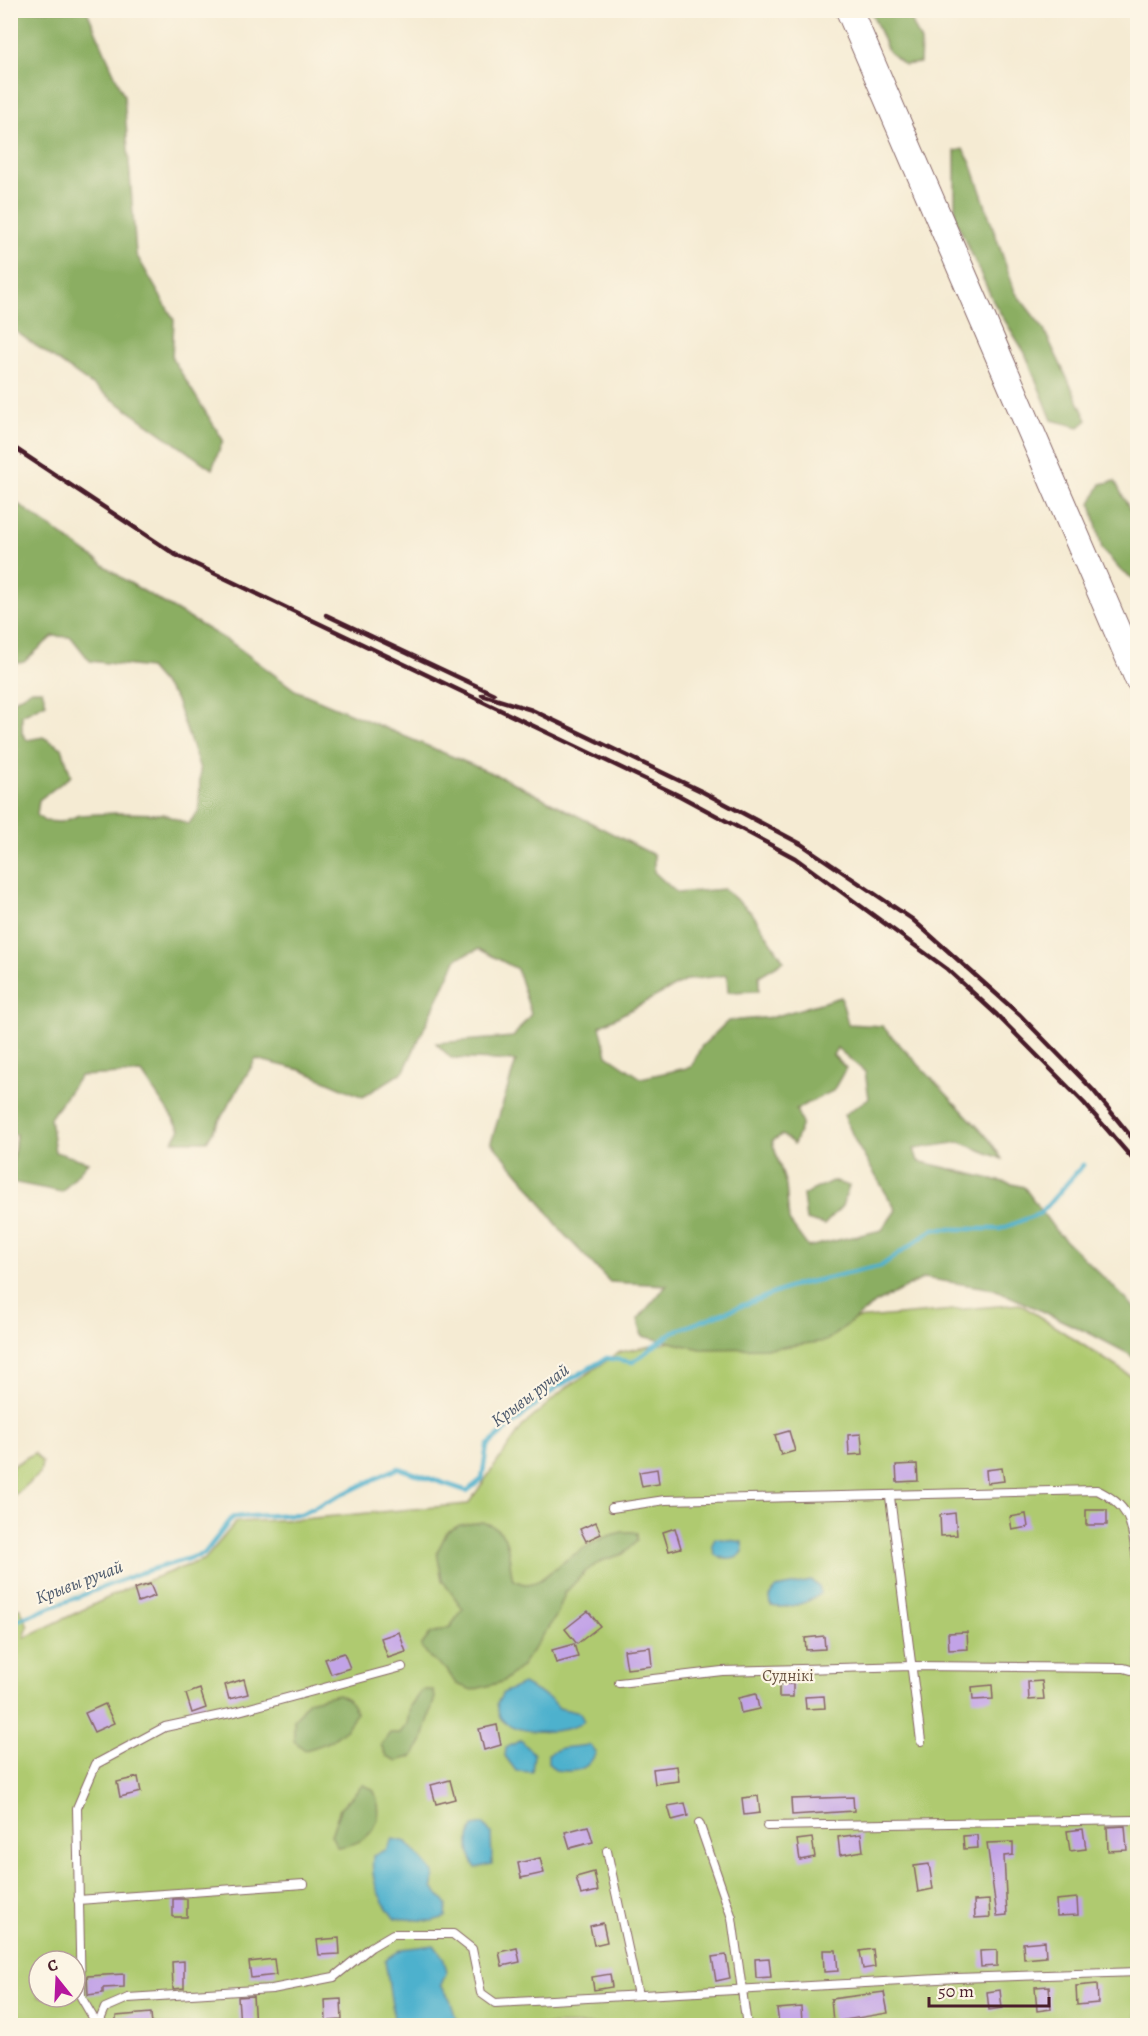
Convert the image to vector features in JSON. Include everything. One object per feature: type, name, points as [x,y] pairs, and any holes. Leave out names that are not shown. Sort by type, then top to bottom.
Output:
[{"type":"main road","points":[[849,10],[1137,679]]},
{"type":"lane","points":[[612,1508],[665,1500],[890,1497],[1096,1490],[1115,1498],[1128,1515],[1137,1565]]},
{"type":"lane","points":[[890,1497],[921,1741]]},
{"type":"lane","points":[[619,1683],[722,1671],[912,1666],[1124,1668],[1137,1672]]},
{"type":"lane","points":[[98,2025],[81,1997],[76,1808],[96,1764],[165,1727],[235,1712],[402,1667]]},
{"type":"lane","points":[[767,1826],[1137,1820]]},
{"type":"lane","points":[[699,1823],[732,1918],[747,2025]]},
{"type":"lane","points":[[607,1851],[638,1995]]},
{"type":"lane","points":[[78,1900],[304,1884]]},
{"type":"lane","points":[[98,2025],[105,2008],[128,1998],[272,1989],[334,1977],[371,1947],[393,1934],[453,1934],[472,1948],[481,1993],[495,2003],[957,1977],[1137,1972]]},
{"type":"green space","points":[[11,10],[87,11],[124,96],[136,254],[174,320],[172,358],[223,440],[212,469],[11,328]]},
{"type":"green space","points":[[871,11],[907,11],[921,42],[920,63],[904,65],[888,51]]},
{"type":"green space","points":[[963,149],[971,163],[1015,292],[1043,328],[1087,420],[1079,427],[1052,420],[1025,353],[994,303],[955,218],[955,151]]},
{"type":"green space","points":[[1115,481],[1130,510],[1137,514],[1137,581],[1121,571],[1102,549],[1091,503],[1101,484]]},
{"type":"green space","points":[[11,499],[125,580],[233,644],[295,690],[508,780],[654,855],[654,872],[677,893],[724,889],[752,913],[784,961],[759,976],[759,991],[728,992],[727,975],[687,980],[600,1026],[607,1055],[641,1078],[691,1067],[701,1047],[728,1021],[773,1017],[841,997],[848,1024],[882,1026],[989,1139],[1002,1159],[960,1142],[914,1149],[918,1161],[1024,1187],[1056,1231],[1137,1310],[1137,1361],[1129,1354],[1091,1334],[994,1289],[924,1278],[876,1303],[826,1341],[774,1348],[701,1349],[642,1336],[638,1319],[667,1285],[610,1282],[562,1232],[526,1182],[491,1142],[516,1061],[451,1058],[436,1043],[513,1037],[531,1014],[517,969],[479,949],[457,958],[404,1071],[363,1097],[301,1070],[256,1059],[207,1141],[173,1141],[180,1129],[142,1073],[80,1076],[50,1118],[55,1152],[88,1162],[62,1192],[11,1182],[16,1134],[11,1134],[11,702],[31,690],[42,690],[46,703],[22,715],[22,733],[27,740],[43,737],[62,748],[71,776],[39,800],[37,815],[44,821],[61,822],[80,815],[164,814],[188,824],[199,811],[200,769],[175,698],[149,668],[90,661],[71,637],[53,636],[24,662],[11,664]],"holes":[[[837,1048],[865,1072],[869,1098],[844,1115],[856,1143],[896,1210],[882,1230],[808,1247],[789,1221],[786,1185],[772,1141],[782,1135],[794,1144],[802,1124],[796,1109],[833,1091],[846,1068],[833,1055]]]},
{"type":"green space","points":[[832,1181],[849,1186],[842,1206],[824,1225],[806,1220],[803,1195]]},
{"type":"green space","name":"Суднікі","points":[[1020,1304],[1137,1380],[1137,2025],[11,2025],[10,1609],[20,1608],[28,1626],[24,1638],[132,1586],[205,1559],[236,1522],[302,1519],[468,1504],[522,1427],[563,1390],[620,1352],[733,1330]]},
{"type":"green space","points":[[34,1453],[42,1462],[40,1474],[11,1498],[11,1467]]},
{"type":"green space","points":[[483,1522],[500,1531],[504,1537],[509,1552],[513,1580],[524,1584],[531,1584],[539,1580],[575,1554],[606,1537],[617,1533],[637,1533],[637,1541],[623,1554],[601,1561],[585,1572],[565,1593],[557,1615],[521,1667],[502,1682],[472,1690],[456,1684],[447,1670],[431,1659],[421,1646],[430,1634],[450,1627],[463,1609],[442,1580],[437,1552],[447,1532],[460,1525]]},
{"type":"green space","points":[[422,1690],[433,1690],[435,1697],[422,1742],[413,1756],[397,1761],[386,1756],[381,1745],[390,1733],[400,1733],[407,1724],[410,1706]]},
{"type":"green space","points":[[338,1694],[348,1699],[356,1712],[352,1720],[336,1737],[305,1750],[294,1741],[294,1720],[308,1701]]},
{"type":"green space","points":[[363,1785],[373,1789],[377,1801],[377,1821],[367,1836],[349,1845],[337,1847],[331,1835],[340,1809]]},
{"type":"water","points":[[715,1538],[742,1542],[743,1552],[730,1559],[715,1555],[712,1545]]},
{"type":"water","points":[[811,1581],[819,1586],[821,1593],[816,1597],[797,1605],[771,1606],[770,1597],[776,1588]]},
{"type":"water","points":[[523,1684],[552,1700],[559,1708],[580,1713],[584,1721],[577,1726],[554,1731],[516,1728],[506,1723],[500,1717],[497,1703],[503,1693]]},
{"type":"water","points":[[521,1740],[534,1754],[532,1772],[516,1771],[505,1756],[506,1748]]},
{"type":"water","points":[[590,1745],[596,1752],[585,1767],[574,1771],[555,1770],[548,1763],[548,1754],[561,1748]]},
{"type":"water","points":[[484,1824],[491,1833],[492,1864],[476,1868],[470,1853],[469,1836],[473,1826]]},
{"type":"water","points":[[393,1839],[407,1842],[434,1873],[433,1888],[447,1905],[446,1917],[432,1921],[394,1918],[389,1911],[374,1881],[372,1864],[373,1855],[386,1850]]},
{"type":"water","points":[[434,1945],[443,1957],[447,1971],[441,1985],[450,1999],[458,2025],[395,2025],[385,1960],[402,1949]]},
{"type":"building","points":[[789,1431],[795,1451],[781,1455],[775,1435]]},
{"type":"building","points":[[861,1434],[863,1454],[849,1455],[848,1435]]},
{"type":"building","points":[[917,1464],[918,1481],[897,1482],[896,1465]]},
{"type":"building","points":[[1002,1468],[1004,1481],[987,1483],[986,1470]]},
{"type":"building","points":[[657,1469],[659,1484],[642,1487],[639,1472]]},
{"type":"building","points":[[1086,1510],[1107,1510],[1107,1525],[1086,1525]]},
{"type":"building","points":[[955,1513],[957,1535],[941,1536],[940,1515]]},
{"type":"building","points":[[1026,1514],[1028,1527],[1012,1530],[1010,1517]]},
{"type":"building","points":[[596,1522],[601,1534],[586,1541],[580,1529]]},
{"type":"building","points":[[675,1528],[681,1548],[669,1551],[663,1532]]},
{"type":"building","points":[[150,1584],[155,1596],[138,1602],[134,1589]]},
{"type":"building","points":[[588,1611],[600,1626],[577,1644],[565,1629]]},
{"type":"building","points":[[399,1632],[406,1652],[388,1658],[381,1638]]},
{"type":"building","points":[[967,1632],[968,1649],[949,1650],[948,1633]]},
{"type":"building","points":[[824,1636],[825,1649],[806,1650],[805,1638]]},
{"type":"building","points":[[574,1644],[578,1657],[556,1663],[552,1650]]},
{"type":"building","points":[[650,1647],[652,1666],[627,1669],[624,1650]]},
{"type":"building","points":[[344,1653],[350,1668],[331,1674],[325,1659]]},
{"type":"building","points":[[244,1679],[248,1694],[229,1699],[225,1685]]},
{"type":"building","points":[[1042,1681],[1044,1699],[1029,1700],[1028,1682]]},
{"type":"building","points":[[779,1684],[793,1684],[793,1697],[779,1697]]},
{"type":"building","points":[[992,1685],[993,1699],[973,1700],[972,1687]]},
{"type":"building","points":[[200,1689],[206,1708],[192,1713],[186,1694]]},
{"type":"building","points":[[756,1694],[759,1709],[741,1713],[738,1698]]},
{"type":"building","points":[[824,1696],[825,1708],[806,1709],[805,1697]]},
{"type":"building","points":[[105,1704],[114,1723],[94,1732],[85,1713]]},
{"type":"building","points":[[497,1725],[501,1745],[484,1750],[479,1729]]},
{"type":"building","points":[[677,1766],[679,1781],[655,1784],[653,1769]]},
{"type":"building","points":[[138,1777],[141,1792],[120,1797],[117,1782]]},
{"type":"building","points":[[450,1780],[455,1799],[436,1804],[431,1785]]},
{"type":"building","points":[[758,1796],[760,1813],[744,1815],[742,1798]]},
{"type":"building","points":[[853,1797],[854,1811],[792,1815],[791,1799]]},
{"type":"building","points":[[685,1803],[688,1816],[672,1820],[668,1806]]},
{"type":"building","points":[[588,1826],[593,1842],[570,1848],[565,1832]]},
{"type":"building","points":[[1125,1826],[1127,1850],[1108,1851],[1107,1827]]},
{"type":"building","points":[[1083,1829],[1086,1849],[1070,1851],[1067,1831]]},
{"type":"building","points":[[861,1834],[863,1851],[840,1855],[838,1837]]},
{"type":"building","points":[[977,1835],[978,1848],[964,1849],[963,1836]]},
{"type":"building","points":[[812,1838],[815,1857],[800,1860],[797,1840]]},
{"type":"building","points":[[1013,1842],[1013,1855],[1004,1856],[1007,1915],[997,1916],[987,1843]]},
{"type":"building","points":[[540,1858],[544,1873],[521,1878],[518,1863]]},
{"type":"building","points":[[929,1864],[933,1889],[918,1892],[914,1866]]},
{"type":"building","points":[[594,1872],[598,1891],[581,1895],[576,1877]]},
{"type":"building","points":[[1077,1898],[1078,1915],[1057,1916],[1056,1900]]},
{"type":"building","points":[[173,1899],[187,1899],[187,1917],[173,1917]]},
{"type":"building","points":[[989,1900],[990,1917],[975,1918],[974,1901]]},
{"type":"building","points":[[603,1923],[607,1942],[594,1945],[590,1926]]},
{"type":"building","points":[[339,1938],[340,1954],[319,1955],[317,1940]]},
{"type":"building","points":[[1045,1941],[1046,1957],[1024,1959],[1023,1943]]},
{"type":"building","points":[[517,1948],[520,1962],[502,1966],[499,1952]]},
{"type":"building","points":[[873,1949],[875,1967],[863,1969],[860,1951]]},
{"type":"building","points":[[823,1950],[836,1950],[838,1971],[824,1972]]},
{"type":"building","points":[[997,1950],[997,1966],[981,1967],[980,1951]]},
{"type":"building","points":[[726,1955],[730,1978],[716,1981],[712,1957]]},
{"type":"building","points":[[769,1958],[771,1977],[756,1978],[755,1959]]},
{"type":"building","points":[[274,1959],[276,1975],[251,1978],[249,1962]]},
{"type":"building","points":[[184,1961],[184,1988],[173,1989],[172,1962]]},
{"type":"building","points":[[124,1974],[124,1987],[103,1988],[103,1993],[88,1995],[87,1976]]},
{"type":"building","points":[[610,1974],[612,1987],[594,1990],[592,1977]]},
{"type":"building","points":[[1097,1984],[1098,2003],[1077,2005],[1076,1986]]},
{"type":"building","points":[[1049,1986],[1051,2009],[1037,2011],[1035,1987]]},
{"type":"building","points":[[1000,1990],[1002,2008],[989,2010],[987,1992]]},
{"type":"building","points":[[884,1992],[888,2013],[833,2022],[831,1999]]},
{"type":"building","points":[[253,1996],[255,2025],[240,2025],[238,1997]]},
{"type":"building","points":[[341,1999],[342,2020],[326,2021],[325,2000]]},
{"type":"building","points":[[801,2007],[802,2022],[779,2024],[777,2009]]},
{"type":"building","points":[[151,2013],[152,2025],[116,2025],[116,2016]]},
{"type":"waterway","name":"Крывы ручай","points":[[10,1623],[140,1573],[204,1554],[233,1517],[301,1514],[398,1468],[467,1491],[482,1479],[487,1446],[557,1387],[607,1358],[633,1362],[673,1332],[796,1285],[881,1266],[934,1229],[1000,1229],[1041,1213],[1083,1165]]},
{"type":"railway","points":[[10,445],[176,555],[680,796],[795,858],[947,969],[997,1015],[1084,1103],[1138,1165]]},
{"type":"railway","points":[[326,615],[494,694]]},
{"type":"railway","points":[[482,695],[532,710],[701,791],[801,844],[912,919],[1020,1015],[1093,1090],[1138,1145]]}]
